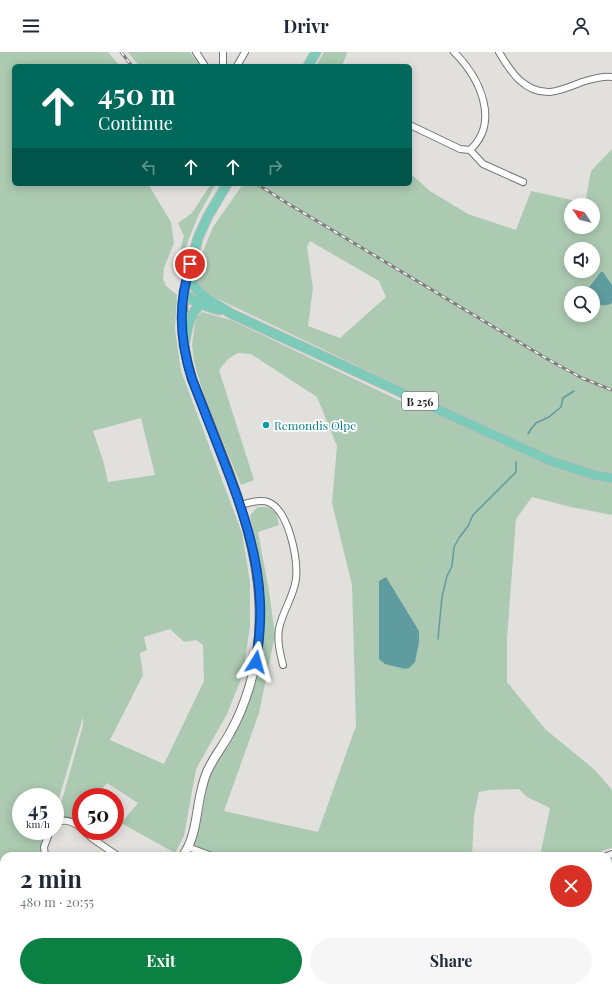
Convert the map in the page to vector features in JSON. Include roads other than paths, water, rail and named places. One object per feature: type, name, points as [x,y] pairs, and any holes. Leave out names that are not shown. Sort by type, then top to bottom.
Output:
[{"type":"main road","points":[[309,64],[316,52]]},
{"type":"main road","name":"B 256","points":[[226,186],[208,216],[198,238],[190,264],[184,292],[551,460],[594,475],[612,478]]},
{"type":"main road","name":"B 256","points":[[190,264],[191,280],[202,300]]},
{"type":"main road","points":[[184,292],[182,324],[186,358],[192,379],[240,505],[253,551],[260,602],[258,650],[253,674],[239,715],[204,779],[196,826],[185,852]]},
{"type":"main road","points":[[184,345],[190,317],[194,309],[202,300]]},
{"type":"street","points":[[196,52],[204,64]]},
{"type":"street","points":[[223,52],[223,64]]},
{"type":"street","points":[[238,64],[245,52]]},
{"type":"street","points":[[454,52],[476,81],[485,108],[484,125],[481,136],[470,150]]},
{"type":"street","points":[[500,52],[509,69],[518,79],[526,85],[538,90],[548,92],[596,78],[612,77]]},
{"type":"street","points":[[412,126],[460,149],[470,150],[483,164],[523,182]]},
{"type":"street","points":[[240,505],[258,501],[272,504],[282,514],[291,540],[297,563],[296,581],[279,628],[278,646],[283,665]]},
{"type":"street","points":[[45,852],[44,847],[47,840]]},
{"type":"street","points":[[94,840],[112,852]]},
{"type":"street","points":[[188,847],[201,852]]},
{"type":"water","points":[[603,272],[612,285],[612,303],[607,305],[600,305],[600,286],[590,286],[596,278],[600,278],[600,273]]},
{"type":"water","points":[[386,577],[419,631],[419,642],[415,662],[409,668],[405,669],[385,664],[379,659],[379,581]]},
{"type":"waterway","points":[[528,434],[536,423],[549,417],[561,407],[563,398],[574,391]]},
{"type":"waterway","points":[[438,639],[442,597],[447,576],[452,566],[454,547],[468,526],[473,515],[516,472],[516,462]]},
{"type":"railway","points":[[121,52],[130,64]]},
{"type":"railway","points":[[260,186],[549,360],[582,378],[612,390]]},
{"type":"place","name":"Remondis Olpe","points":[[266,425]]}]
